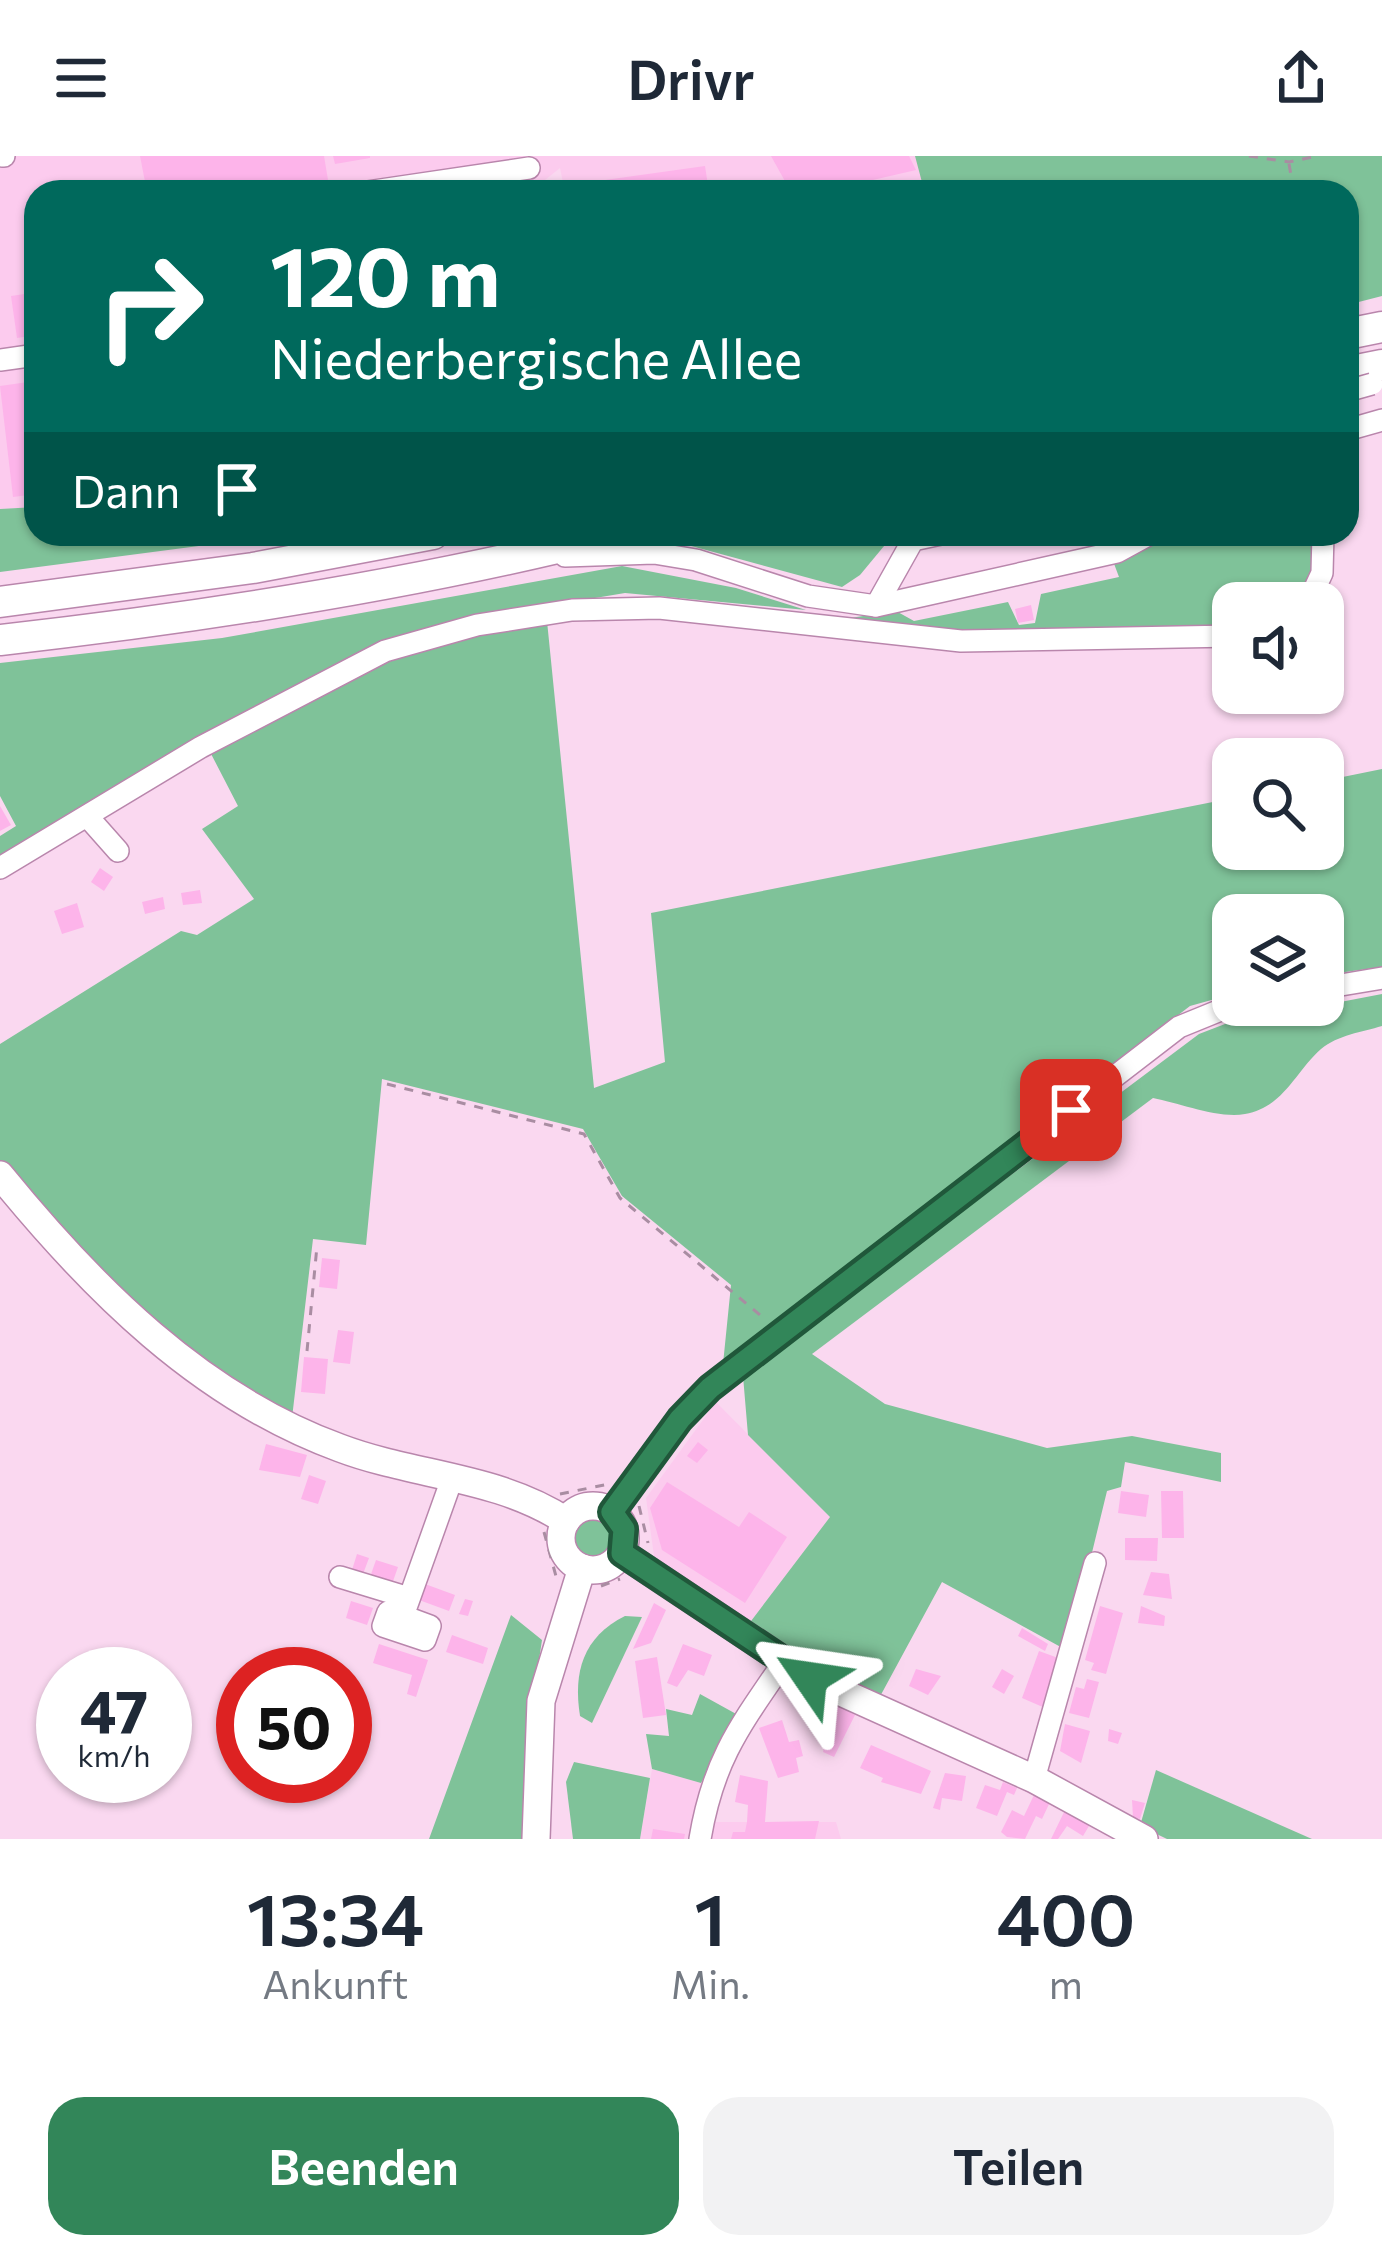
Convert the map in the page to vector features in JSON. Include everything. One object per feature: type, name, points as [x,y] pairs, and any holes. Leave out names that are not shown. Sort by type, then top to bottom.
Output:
[{"type":"highway","points":[[0,602],[253,568],[369,546]]},
{"type":"highway","points":[[0,640],[260,606],[567,546]]},
{"type":"main road","points":[[0,1175],[81,1269],[190,1366],[279,1423],[343,1450],[525,1499],[553,1522],[578,1579],[541,1701],[536,1839]]},
{"type":"main road","points":[[553,1522],[584,1508],[612,1512],[624,1529],[627,1566]]},
{"type":"main road","points":[[578,1579],[627,1566],[783,1663],[1034,1779],[1144,1839]]},
{"type":"street","points":[[433,180],[531,162]]},
{"type":"street","points":[[876,606],[910,546]]},
{"type":"street","points":[[516,559],[654,553],[696,560],[839,604],[876,606],[1128,546]]},
{"type":"street","points":[[1318,582],[1323,546]]},
{"type":"street","points":[[0,868],[201,747],[386,651],[432,634],[538,614],[682,609],[961,641],[1212,636]]},
{"type":"street","points":[[87,816],[118,851]]},
{"type":"street","points":[[1344,984],[1382,978]]},
{"type":"street","points":[[612,1512],[694,1403],[1179,1027],[1212,1014]]},
{"type":"street","points":[[340,1577],[406,1607],[453,1476]]},
{"type":"street","points":[[1034,1779],[1095,1563]]},
{"type":"street","points":[[700,1839],[709,1784],[721,1756],[783,1663]]},
{"type":"path","points":[[1249,156],[1289,162],[1317,156]]},
{"type":"path","points":[[1289,162],[1292,180]]},
{"type":"path","points":[[387,1084],[584,1134],[620,1198],[782,1333]]},
{"type":"path","points":[[307,1351],[317,1246]]},
{"type":"path","points":[[553,1522],[558,1582],[578,1579],[590,1596],[627,1566]]},
{"type":"shaded area","points":[[0,156],[915,156],[922,180],[562,180],[560,168],[545,180],[24,180],[24,508],[0,509]]},
{"type":"shaded area","points":[[716,1402],[830,1517],[748,1625],[654,1556],[646,1498]]},
{"type":"shaded area","points":[[652,1769],[701,1783],[697,1809],[715,1822],[836,1822],[841,1839],[640,1839]]},
{"type":"green space","points":[[915,156],[1382,156],[1382,296],[1359,302],[1359,180],[921,180]]},
{"type":"green space","points":[[24,508],[24,546],[199,546],[0,572],[0,509]]},
{"type":"green space","points":[[691,546],[884,546],[860,575],[842,587]]},
{"type":"green space","points":[[1140,546],[1314,546],[1309,582],[1212,582],[1212,626],[982,631],[837,620],[896,611],[914,621],[1008,602],[1019,625],[1035,623],[1041,594],[1119,577],[1113,561]]},
{"type":"green space","points":[[622,566],[736,588],[806,610],[625,593],[450,622],[0,863],[0,836],[16,826],[0,796],[0,663],[222,638]]},
{"type":"green space","points":[[547,621],[594,1088],[665,1062],[651,913],[1212,802],[1212,870],[1344,870],[1344,777],[1382,769],[1382,967],[1344,972],[1344,894],[1212,894],[1212,1000],[1190,1006],[723,1364],[731,1285],[622,1196],[583,1129],[382,1079],[366,1245],[313,1239],[292,1418],[185,1355],[0,1165],[0,1044],[181,931],[197,935],[254,899],[202,829],[238,806],[208,748],[349,673],[450,636]]},
{"type":"green space","points":[[1382,994],[1382,1026],[1328,1044],[1279,1096],[1258,1110],[1223,1114],[1153,1098],[812,1354],[885,1404],[1047,1448],[1132,1436],[1221,1453],[1221,1482],[1125,1462],[1121,1487],[1107,1491],[1068,1651],[942,1582],[877,1702],[787,1655],[748,1625],[830,1517],[748,1435],[743,1376],[1199,1034],[1220,1026],[1344,1026],[1344,1001]]},
{"type":"green space","points":[[594,1518],[609,1524],[615,1539],[609,1554],[594,1560],[579,1554],[573,1539],[579,1524]]},
{"type":"green space","points":[[511,1615],[542,1640],[528,1733],[527,1839],[429,1839]]},
{"type":"green space","points":[[625,1616],[642,1617],[592,1723],[580,1716],[578,1685],[584,1657],[599,1634]]},
{"type":"green space","points":[[700,1694],[738,1715],[701,1783],[652,1769],[646,1734],[669,1736],[666,1709],[692,1715]]},
{"type":"green space","points":[[574,1762],[650,1778],[640,1839],[573,1839],[566,1782]]},
{"type":"green space","points":[[1156,1770],[1312,1839],[1167,1839],[1140,1826]]},
{"type":"building","points":[[140,156],[324,156],[328,180],[145,180]]},
{"type":"building","points":[[333,156],[370,156],[370,158],[335,164]]},
{"type":"building","points":[[771,156],[909,156],[916,170],[873,180],[784,180]]},
{"type":"building","points":[[705,166],[707,180],[605,180]]},
{"type":"building","points":[[24,294],[24,337],[17,338],[11,296]]},
{"type":"building","points":[[24,383],[24,496],[13,497],[0,386]]},
{"type":"building","points":[[1031,605],[1034,620],[1018,623],[1015,609]]},
{"type":"building","points":[[0,806],[11,825],[0,831]]},
{"type":"building","points":[[100,868],[113,877],[104,891],[91,882]]},
{"type":"building","points":[[200,890],[202,903],[183,905],[181,893]]},
{"type":"building","points":[[163,897],[165,909],[145,914],[142,902]]},
{"type":"building","points":[[77,903],[84,927],[62,934],[54,911]]},
{"type":"building","points":[[322,1258],[340,1260],[337,1289],[319,1287]]},
{"type":"building","points":[[338,1330],[354,1332],[350,1364],[333,1362]]},
{"type":"building","points":[[304,1357],[328,1359],[325,1394],[301,1392]]},
{"type":"building","points":[[698,1442],[708,1450],[697,1463],[687,1456]]},
{"type":"building","points":[[266,1444],[307,1455],[300,1477],[259,1470]]},
{"type":"building","points":[[309,1475],[326,1481],[318,1504],[301,1499]]},
{"type":"building","points":[[667,1482],[739,1527],[749,1512],[787,1537],[745,1603],[662,1550],[650,1508]]},
{"type":"building","points":[[1121,1491],[1149,1495],[1146,1517],[1118,1513]]},
{"type":"building","points":[[1161,1491],[1183,1491],[1184,1538],[1162,1538]]},
{"type":"building","points":[[1125,1538],[1158,1538],[1157,1561],[1125,1560]]},
{"type":"building","points":[[357,1554],[369,1558],[363,1574],[352,1570]]},
{"type":"building","points":[[376,1560],[398,1567],[392,1584],[370,1577]]},
{"type":"building","points":[[1151,1572],[1169,1574],[1172,1599],[1143,1595]]},
{"type":"building","points":[[425,1584],[455,1595],[449,1611],[419,1600]]},
{"type":"building","points":[[465,1599],[473,1601],[468,1616],[459,1614]]},
{"type":"building","points":[[351,1601],[373,1608],[367,1625],[346,1618]]},
{"type":"building","points":[[654,1603],[666,1610],[651,1643],[633,1649]]},
{"type":"building","points":[[1100,1606],[1123,1613],[1106,1674],[1091,1670],[1094,1663],[1085,1660]]},
{"type":"building","points":[[1141,1606],[1165,1616],[1164,1626],[1138,1623]]},
{"type":"building","points":[[1022,1628],[1048,1644],[1045,1651],[1018,1636]]},
{"type":"building","points":[[452,1635],[488,1648],[483,1664],[446,1652]]},
{"type":"building","points":[[379,1644],[428,1660],[416,1697],[407,1694],[412,1675],[373,1663]]},
{"type":"building","points":[[683,1644],[712,1655],[704,1676],[688,1670],[677,1687],[667,1683]]},
{"type":"building","points":[[1039,1651],[1061,1659],[1045,1708],[1022,1698]]},
{"type":"building","points":[[657,1657],[666,1715],[643,1718],[635,1661]]},
{"type":"building","points":[[916,1669],[941,1676],[928,1695],[909,1686]]},
{"type":"building","points":[[1002,1669],[1014,1676],[1004,1694],[992,1687]]},
{"type":"building","points":[[1087,1679],[1099,1682],[1089,1718],[1069,1713],[1076,1687],[1084,1689]]},
{"type":"building","points":[[828,1701],[855,1715],[834,1757],[823,1752],[827,1734],[804,1718],[808,1710],[820,1716]]},
{"type":"building","points":[[782,1720],[789,1742],[799,1740],[803,1756],[796,1758],[799,1772],[778,1778],[759,1728]]},
{"type":"building","points":[[1065,1724],[1090,1731],[1081,1763],[1060,1751]]},
{"type":"building","points":[[1109,1729],[1122,1733],[1118,1744],[1108,1741]]},
{"type":"building","points":[[871,1745],[931,1771],[921,1794],[881,1782],[883,1778],[860,1768]]},
{"type":"building","points":[[945,1773],[966,1776],[962,1801],[942,1798],[940,1810],[933,1808]]},
{"type":"building","points":[[740,1775],[768,1781],[765,1822],[819,1821],[815,1839],[731,1839],[733,1832],[745,1832],[747,1822],[748,1805],[735,1802]]},
{"type":"building","points":[[1003,1782],[1017,1788],[1014,1795],[1007,1792],[997,1816],[976,1808],[985,1785],[1000,1790]]},
{"type":"building","points":[[1034,1795],[1050,1802],[1042,1819],[1036,1816],[1025,1839],[1007,1837],[1001,1832],[1012,1810],[1024,1816]]},
{"type":"building","points":[[1132,1800],[1145,1803],[1140,1819],[1133,1817]]},
{"type":"building","points":[[1067,1806],[1092,1821],[1083,1836],[1067,1826],[1058,1839],[1051,1839]]},
{"type":"building","points":[[653,1829],[685,1834],[684,1839],[651,1839]]},
{"type":"route","points":[[810,1678],[622,1553],[624,1529],[612,1512],[680,1419],[710,1388],[1071,1110]]}]
